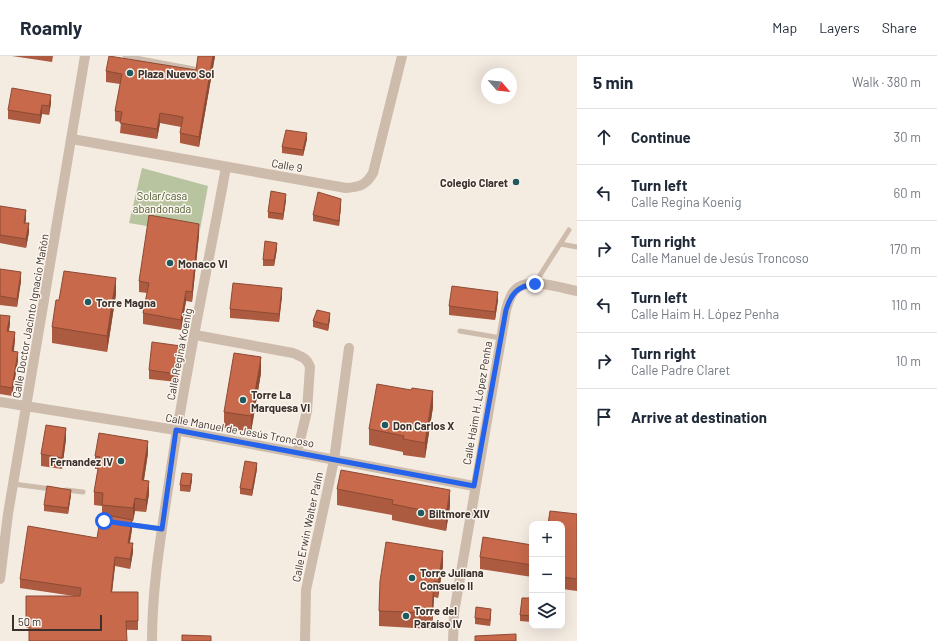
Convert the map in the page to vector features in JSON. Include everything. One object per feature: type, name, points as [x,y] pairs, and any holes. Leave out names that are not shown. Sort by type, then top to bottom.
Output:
[{"type":"street","name":"Calle Doctor Jacinto Ignacio Mañón","points":[[0,580],[13,484],[85,56]]},
{"type":"street","name":"Calle 9","points":[[72,139],[346,188],[359,187],[368,181],[373,173],[402,56]]},
{"type":"street","name":"Calle Regina Koenig","points":[[152,641],[152,605],[176,430],[226,167]]},
{"type":"street","points":[[535,284],[577,291]]},
{"type":"street","name":"Calle Haim H. López Penha","points":[[453,641],[454,613],[474,486],[506,310],[509,298],[515,290],[524,285],[535,284]]},
{"type":"street","points":[[195,334],[293,353],[308,361],[310,367],[307,411],[297,453]]},
{"type":"street","name":"Calle Erwin Walter Palm","points":[[305,641],[306,590],[334,460],[349,348]]},
{"type":"street","name":"Calle Manuel de Jesús Troncoso","points":[[0,402],[176,430],[474,486]]},
{"type":"lane","points":[[125,56],[194,69]]},
{"type":"lane","points":[[535,284],[569,230]]},
{"type":"lane","points":[[561,244],[577,247]]},
{"type":"lane","points":[[460,331],[501,338]]},
{"type":"lane","points":[[13,484],[83,492]]},
{"type":"lane","points":[[118,523],[162,529]]},
{"type":"green space","name":"Solar/casa abandonada","points":[[142,168],[208,186],[199,235],[129,223]]},
{"type":"building","points":[[109,56],[196,70],[198,56],[213,56],[199,137],[180,133],[183,117],[160,113],[157,129],[120,123],[122,112],[115,111],[122,74],[106,71]]},
{"type":"building","points":[[12,88],[51,95],[49,106],[42,105],[40,115],[8,110]]},
{"type":"building","points":[[286,130],[307,133],[303,150],[282,147]]},
{"type":"building","points":[[271,191],[286,194],[283,214],[268,212]]},
{"type":"building","points":[[318,192],[341,199],[339,221],[313,215]]},
{"type":"building","points":[[0,206],[26,210],[24,223],[29,223],[26,239],[0,235]]},
{"type":"building","name":"Monaco VI","points":[[149,215],[199,224],[192,292],[186,291],[181,320],[143,313],[149,283],[139,281]]},
{"type":"building","points":[[265,241],[277,243],[274,260],[263,260]]},
{"type":"building","points":[[0,269],[21,272],[17,299],[0,296]]},
{"type":"building","points":[[64,271],[116,278],[107,336],[52,327],[56,300],[59,300]]},
{"type":"building","points":[[233,283],[282,288],[279,314],[230,309]]},
{"type":"building","points":[[452,286],[498,292],[495,312],[449,306]]},
{"type":"building","points":[[317,310],[330,313],[328,325],[313,321]]},
{"type":"building","points":[[0,315],[10,316],[7,331],[15,332],[12,351],[18,352],[12,388],[0,386]]},
{"type":"building","points":[[152,342],[181,346],[177,374],[149,370]]},
{"type":"building","name":"Torre La Marquesa VI","points":[[234,353],[261,357],[251,416],[224,412]]},
{"type":"building","points":[[377,384],[411,390],[412,388],[433,391],[425,443],[403,439],[404,436],[369,429]]},
{"type":"building","points":[[46,425],[66,428],[62,458],[41,454]]},
{"type":"building","points":[[99,433],[148,441],[142,480],[149,481],[146,500],[135,498],[133,508],[102,505],[103,493],[94,492],[100,457],[95,456]]},
{"type":"building","points":[[245,461],[257,463],[252,490],[240,488]]},
{"type":"building","points":[[341,470],[450,490],[446,515],[392,504],[393,500],[337,489]]},
{"type":"building","points":[[182,473],[192,474],[190,486],[180,485]]},
{"type":"building","points":[[47,486],[71,490],[68,508],[44,505]]},
{"type":"building","points":[[550,511],[577,514],[577,579],[565,577],[565,521],[548,521]]},
{"type":"building","points":[[101,514],[132,520],[128,543],[133,543],[130,559],[115,557],[111,592],[138,592],[138,621],[126,621],[127,641],[29,641],[29,618],[26,618],[26,596],[80,596],[81,588],[20,579],[28,526],[97,538]]},
{"type":"building","points":[[483,537],[529,545],[529,565],[480,557]]},
{"type":"building","points":[[386,542],[443,551],[438,582],[434,581],[432,613],[379,611],[380,581]]},
{"type":"building","points":[[522,598],[529,598],[529,616],[520,615]]},
{"type":"building","points":[[476,607],[491,609],[490,620],[475,618]]},
{"type":"building","points":[[516,634],[516,641],[475,641],[475,636]]},
{"type":"building","points":[[182,635],[211,636],[211,641],[182,641]]},
{"type":"place","name":"Plaza Nuevo Sol","points":[[130,73]]},
{"type":"place","name":"Colegio Claret","points":[[516,182]]},
{"type":"place","name":"Monaco VI","points":[[170,263]]},
{"type":"place","name":"Torre Magna","points":[[88,302]]},
{"type":"place","name":"Torre La Marquesa VI","points":[[243,400]]},
{"type":"place","name":"Don Carlos X","points":[[385,425]]},
{"type":"place","name":"Fernandez IV","points":[[121,461]]},
{"type":"place","name":"Biltmore XIV","points":[[421,513]]},
{"type":"place","name":"Torre Juliana Consuelo II","points":[[412,578]]},
{"type":"place","name":"Torre del Paraíso IV","points":[[406,616]]},
{"type":"route","points":[[104,521],[162,529],[176,430],[474,486],[509,298],[515,290],[524,285],[535,284]]}]
